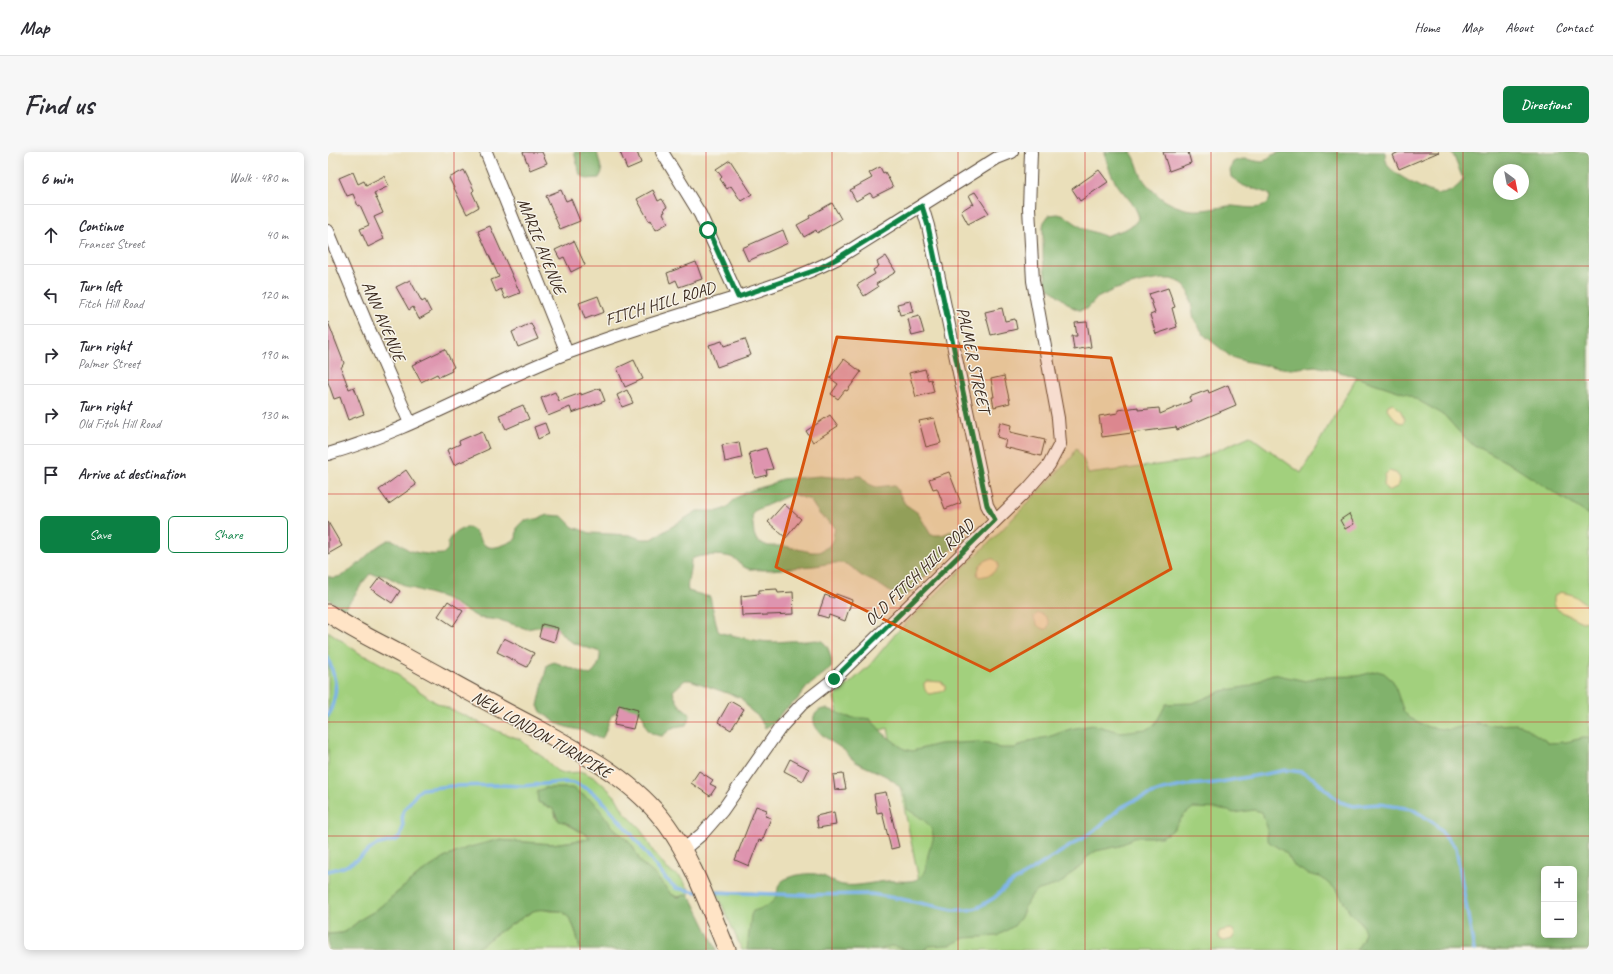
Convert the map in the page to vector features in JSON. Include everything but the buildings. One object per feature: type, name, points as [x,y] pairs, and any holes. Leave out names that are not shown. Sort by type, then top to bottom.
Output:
[{"type":"main road","name":"NEW LONDON TURNPIKE","points":[[328,613],[336,619],[586,755],[623,780],[646,801],[666,824],[683,850],[727,950]]},
{"type":"street","name":"MARIE AVENUE","points":[[486,152],[567,353]]},
{"type":"street","points":[[662,152],[704,222],[738,297]]},
{"type":"street","name":"FITCH HILL ROAD","points":[[328,454],[347,449],[410,423],[567,353],[607,338],[738,297],[816,270],[838,258],[997,158],[1012,152]]},
{"type":"street","name":"OLD FITCH HILL ROAD","points":[[683,850],[702,834],[722,811],[780,728],[802,704],[834,679],[1027,490],[1049,465],[1060,444],[1058,418],[1033,281],[1029,208],[1031,152]]},
{"type":"street","name":"PALMER STREET","points":[[922,206],[930,234],[987,505],[995,520]]},
{"type":"street","name":"ANN AVENUE","points":[[328,231],[410,423]]},
{"type":"highlighted area","points":[[837,337],[1111,358],[1171,569],[990,671],[776,567]]},
{"type":"green space","points":[[574,152],[597,152],[602,172],[599,178],[587,179],[580,175]]},
{"type":"green space","points":[[1105,152],[1131,152],[1141,175],[1148,186],[1156,194],[1175,205],[1196,210],[1228,206],[1253,208],[1265,205],[1270,196],[1268,193],[1244,186],[1231,177],[1230,169],[1233,162],[1237,160],[1244,159],[1263,162],[1272,155],[1281,152],[1385,152],[1385,158],[1389,167],[1405,179],[1433,193],[1441,194],[1452,190],[1459,185],[1463,179],[1452,152],[1589,152],[1589,515],[1510,464],[1472,444],[1444,415],[1407,394],[1334,370],[1315,366],[1291,369],[1244,361],[1231,357],[1204,335],[1194,319],[1189,292],[1182,283],[1171,279],[1142,282],[1113,290],[1097,298],[1087,309],[1079,310],[1072,307],[1050,289],[1046,281],[1043,258],[1044,222],[1049,215],[1058,214],[1065,216],[1084,229],[1105,236],[1126,229],[1134,224],[1139,218],[1136,210],[1120,188],[1109,168]]},
{"type":"green space","points":[[1363,367],[1589,494],[1589,950],[742,950],[716,891],[802,894],[924,905],[888,728],[845,740],[834,697],[869,666],[897,632],[994,538],[1072,457],[1076,448],[1084,461],[1088,474],[1195,460],[1250,436],[1301,473]]},
{"type":"green space","points":[[820,476],[842,478],[861,476],[869,484],[876,487],[894,485],[905,504],[918,513],[931,535],[942,535],[959,528],[967,535],[966,539],[950,551],[938,567],[926,576],[909,594],[899,598],[864,577],[850,566],[841,563],[758,570],[747,568],[735,559],[724,556],[711,555],[694,558],[691,560],[688,591],[710,597],[718,631],[721,633],[767,642],[818,640],[823,642],[829,650],[831,668],[807,687],[797,700],[782,712],[775,722],[765,728],[759,717],[750,710],[741,698],[690,680],[685,680],[673,691],[678,703],[690,715],[689,722],[686,725],[674,727],[662,736],[650,732],[647,729],[644,718],[639,712],[620,708],[611,716],[602,738],[598,738],[584,731],[559,724],[542,713],[538,706],[547,665],[554,662],[590,675],[597,668],[600,658],[600,652],[573,643],[558,629],[551,625],[527,629],[500,620],[479,618],[445,598],[408,587],[386,576],[370,574],[344,608],[328,599],[328,576],[333,578],[339,577],[352,570],[376,548],[388,540],[397,542],[411,551],[427,554],[443,554],[448,549],[448,543],[452,535],[461,529],[470,528],[486,546],[495,547],[516,539],[517,527],[525,520],[537,519],[547,515],[562,516],[573,527],[590,533],[630,535],[641,539],[652,539],[697,511],[719,511],[726,508],[736,498],[749,491],[772,484],[782,479]],"holes":[[[792,494],[810,500],[820,515],[835,527],[833,539],[829,546],[819,552],[811,552],[784,546],[768,546],[757,541],[754,534],[752,515],[754,511]]]},
{"type":"green space","points":[[328,631],[362,655],[369,657],[397,673],[401,678],[435,702],[502,733],[520,739],[544,758],[557,771],[564,773],[583,772],[597,779],[615,796],[624,812],[640,828],[653,851],[667,869],[680,877],[689,889],[689,896],[686,895],[678,897],[671,894],[653,873],[641,863],[632,845],[612,826],[538,802],[554,809],[556,818],[588,835],[590,839],[552,844],[497,840],[444,858],[418,875],[375,911],[361,919],[349,929],[342,933],[328,934]]},
{"type":"green space","points":[[1377,671],[1384,673],[1393,681],[1404,712],[1410,718],[1428,727],[1449,730],[1475,723],[1495,725],[1516,724],[1523,726],[1549,743],[1589,738],[1589,950],[1356,950],[1362,941],[1365,932],[1360,921],[1351,914],[1337,890],[1320,877],[1308,874],[1294,866],[1286,853],[1269,842],[1267,838],[1267,827],[1262,812],[1254,810],[1234,813],[1222,809],[1193,808],[1184,815],[1172,831],[1161,837],[1134,837],[1120,846],[1096,851],[1086,858],[1083,865],[1072,872],[1064,881],[1039,890],[1032,895],[1027,902],[1021,917],[1014,926],[997,936],[965,938],[950,945],[930,946],[923,950],[909,950],[891,946],[879,950],[747,950],[751,915],[753,911],[766,907],[772,902],[777,895],[779,885],[786,879],[793,876],[816,874],[835,883],[854,885],[915,880],[920,878],[925,870],[933,840],[933,834],[929,825],[907,809],[903,791],[895,782],[890,778],[856,762],[845,751],[820,732],[814,722],[814,716],[822,709],[830,710],[851,718],[870,719],[884,734],[904,749],[912,751],[939,744],[977,742],[989,743],[999,748],[1015,748],[1029,741],[1051,736],[1070,729],[1094,725],[1120,732],[1147,729],[1154,725],[1166,704],[1193,703],[1222,691],[1250,686],[1273,674],[1306,681],[1318,677],[1358,676]]},
{"type":"green space","points":[[545,788],[572,788],[594,802],[612,826],[632,845],[641,863],[653,873],[671,894],[678,897],[686,895],[692,899],[717,950],[580,950],[578,939],[572,923],[562,911],[536,910],[493,936],[475,950],[328,950],[328,934],[342,933],[349,929],[361,919],[375,911],[418,875],[444,858],[466,848],[497,840],[552,844],[590,839],[588,835],[566,823],[559,821],[553,809],[538,802],[537,791]]},
{"type":"green space","points":[[540,909],[562,911],[566,915],[574,928],[580,950],[475,950],[493,936],[533,911]]},
{"type":"sand","points":[[1393,403],[1400,410],[1405,419],[1403,423],[1398,422],[1387,409],[1388,405]]},
{"type":"sand","points":[[1389,471],[1396,473],[1400,478],[1397,487],[1387,490],[1384,485],[1385,475]]},
{"type":"sand","points":[[988,559],[994,559],[998,563],[998,568],[990,575],[979,577],[977,574],[980,565]]},
{"type":"sand","points":[[1561,592],[1573,595],[1588,605],[1589,621],[1582,622],[1558,610],[1554,599],[1555,595]]},
{"type":"sand","points":[[1038,613],[1047,618],[1049,624],[1047,629],[1038,626],[1035,622],[1034,617]]},
{"type":"sand","points":[[927,681],[942,682],[945,689],[941,692],[929,694],[924,687],[924,683]]},
{"type":"sand","points":[[1230,929],[1233,930],[1235,934],[1232,939],[1224,941],[1220,939],[1218,935],[1220,931]]},
{"type":"waterway","points":[[328,658],[336,687],[332,708],[328,716]]},
{"type":"waterway","points":[[709,892],[805,895],[871,894],[953,910],[968,910],[977,908],[994,898],[1008,885],[1094,831],[1120,808],[1135,800],[1163,790],[1187,785],[1215,783],[1287,770],[1301,772],[1313,778],[1340,802],[1354,806],[1379,804],[1412,809],[1434,823],[1456,848],[1474,950]]},
{"type":"waterway","points":[[328,871],[344,867],[355,861],[376,845],[396,840],[400,837],[403,827],[402,815],[404,810],[422,789],[451,786],[523,786],[564,782],[574,783],[588,789],[601,799],[632,835],[665,878],[676,888],[697,892]]},
{"type":"route","points":[[708,230],[738,297],[816,270],[922,206],[928,226],[987,505],[995,520],[834,679]]}]
